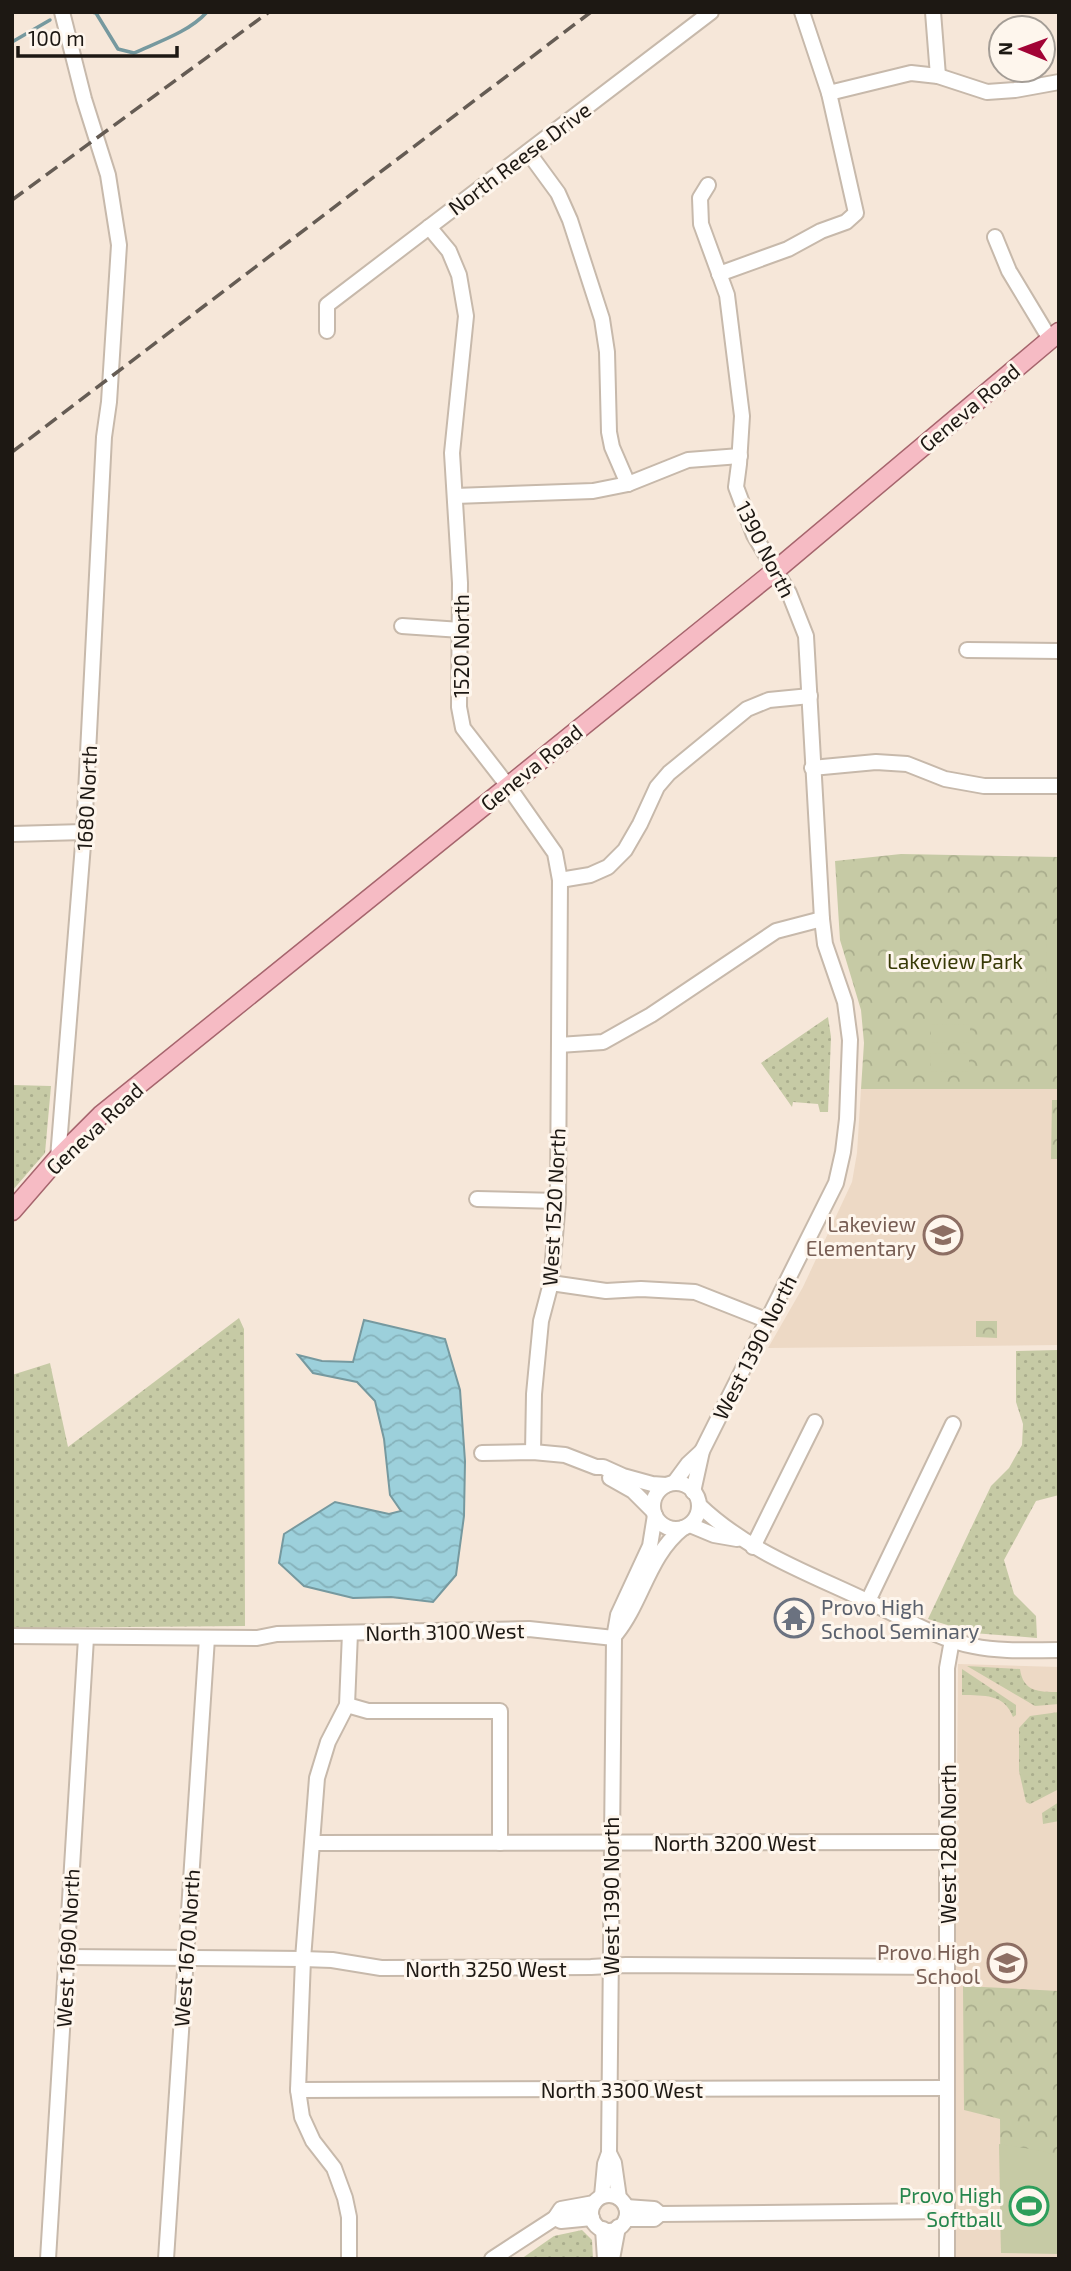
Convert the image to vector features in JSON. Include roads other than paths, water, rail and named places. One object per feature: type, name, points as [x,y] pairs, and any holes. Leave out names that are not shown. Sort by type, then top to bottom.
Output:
[{"type":"main road","name":"Geneva Road","points":[[12,1211],[58,1158],[102,1115],[776,570],[1054,335]]},
{"type":"street","name":"1680 North","points":[[58,1158],[84,832],[104,437],[101,413],[108,324],[116,289],[120,245],[108,175],[62,12]]},
{"type":"street","name":"North Reese Drive","points":[[327,331],[327,305],[711,12]]},
{"type":"street","points":[[719,274],[788,249],[821,230],[846,222],[856,213],[830,93],[802,12]]},
{"type":"street","points":[[933,12],[937,76]]},
{"type":"street","points":[[830,93],[911,73],[937,76],[987,92],[1059,82]]},
{"type":"street","points":[[528,152],[558,193],[570,220],[602,319],[608,363],[609,432],[612,447],[628,484]]},
{"type":"street","name":"1390 North","points":[[708,185],[700,198],[701,224],[727,295],[736,358],[741,416],[736,487],[754,535],[789,593],[806,636],[822,919]]},
{"type":"street","name":"1520 North","points":[[429,227],[449,251],[459,275],[466,316],[452,453],[461,630],[459,707],[463,728],[555,853],[560,880],[559,1045]]},
{"type":"street","points":[[995,237],[1009,271],[1054,335]]},
{"type":"street","points":[[455,496],[593,491],[628,484],[688,460],[740,456]]},
{"type":"street","points":[[402,626],[461,630]]},
{"type":"street","points":[[967,650],[1059,651]]},
{"type":"street","points":[[560,880],[590,875],[608,867],[625,850],[657,787],[669,773],[747,709],[769,700],[810,696]]},
{"type":"street","points":[[812,768],[876,762],[907,764],[945,779],[984,786],[1059,786]]},
{"type":"street","points":[[12,834],[84,832]]},
{"type":"street","points":[[559,1045],[603,1042],[651,1015],[776,931],[822,919]]},
{"type":"street","name":"West 1390 North","points":[[696,1498],[702,1451],[836,1182],[843,1152],[847,1112],[849,1024],[845,1002],[825,944],[822,919]]},
{"type":"street","name":"West 1520 North","points":[[533,1452],[534,1394],[540,1333],[551,1283],[558,1201],[559,1045]]},
{"type":"street","points":[[477,1199],[558,1201]]},
{"type":"street","points":[[551,1283],[606,1291],[695,1292],[766,1320]]},
{"type":"street","points":[[753,1547],[816,1422]]},
{"type":"street","points":[[867,1601],[953,1424]]},
{"type":"street","name":"West 1390 North","points":[[670,1484],[702,1451]]},
{"type":"street","points":[[482,1452],[565,1455],[652,1485],[688,1487],[739,1539],[922,1630],[972,1646],[1000,1650],[1059,1650]]},
{"type":"street","points":[[596,1467],[598,1472],[633,1491],[661,1524],[668,1528],[686,1526],[739,1539]]},
{"type":"street","points":[[654,1513],[655,1496],[670,1484]]},
{"type":"street","points":[[614,1638],[628,1619],[660,1551],[698,1513],[696,1498]]},
{"type":"street","name":"West 1390 North","points":[[597,2224],[598,2199],[604,2164],[609,2153],[614,1638],[618,1615],[650,1546],[654,1513]]},
{"type":"street","name":"North 3100 West","points":[[12,1636],[257,1638],[277,1634],[529,1629],[614,1638]]},
{"type":"street","points":[[349,2259],[349,2217],[345,2198],[334,2168],[313,2141],[302,2117],[298,2090],[303,1959],[317,1778],[328,1742],[347,1705],[350,1633]]},
{"type":"street","name":"West 1690 North","points":[[48,2259],[86,1637]]},
{"type":"street","name":"West 1670 North","points":[[166,2259],[207,1638]]},
{"type":"street","name":"West 1280 North","points":[[947,2259],[947,1668],[952,1640]]},
{"type":"street","points":[[347,1705],[368,1711],[500,1711],[500,1843]]},
{"type":"street","name":"North 3200 West","points":[[313,1843],[947,1842]]},
{"type":"street","name":"North 3250 West","points":[[67,1957],[332,1960],[381,1968],[947,1967]]},
{"type":"street","name":"North 3300 West","points":[[298,2090],[947,2088]]},
{"type":"street","name":"West 1390 North","points":[[609,2153],[614,2163],[622,2213],[612,2259]]},
{"type":"street","points":[[492,2259],[555,2218],[561,2209],[608,2195],[622,2213],[654,2219],[660,2214],[947,2211]]},
{"type":"street","points":[[555,2218],[561,2221],[597,2224],[613,2230],[622,2213]]},
{"type":"street","points":[[597,2224],[606,2259]]},
{"type":"water","points":[[364,1320],[445,1339],[460,1390],[465,1461],[464,1516],[456,1575],[433,1602],[391,1597],[353,1598],[304,1586],[279,1563],[284,1534],[335,1502],[389,1514],[401,1511],[390,1495],[384,1439],[375,1401],[357,1382],[313,1373],[298,1355],[322,1361],[353,1362]]},
{"type":"waterway","points":[[92,12],[96,13],[118,49],[134,53],[182,31],[207,12]]},
{"type":"waterway","points":[[12,42],[50,20]]},
{"type":"railway","points":[[12,200],[269,12]]},
{"type":"railway","points":[[12,452],[591,12]]},
{"type":"place","name":"Lakeview Elementary","points":[[943,1235]]},
{"type":"place","name":"Provo High School Seminary","points":[[794,1618]]},
{"type":"place","name":"Provo High School","points":[[1007,1963]]},
{"type":"place","name":"Provo High Softball","points":[[1029,2206]]},
{"type":"park label","name":"Lakeview Park","points":[[955,960]]}]
